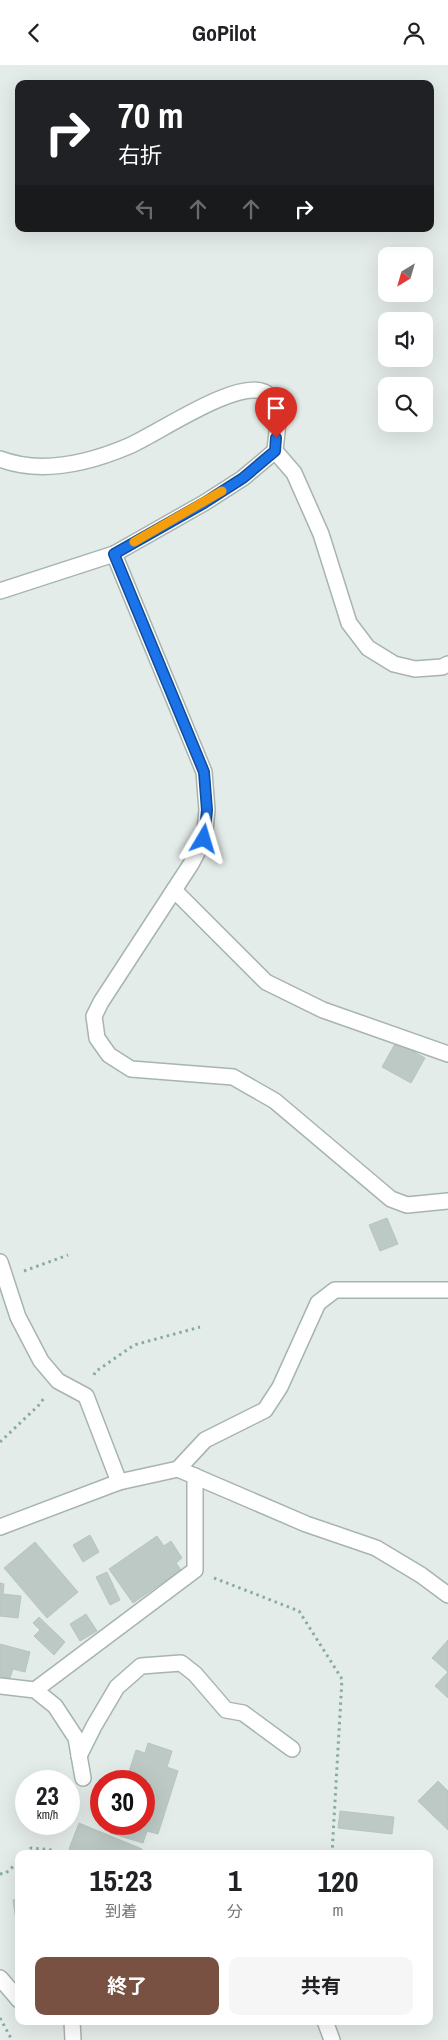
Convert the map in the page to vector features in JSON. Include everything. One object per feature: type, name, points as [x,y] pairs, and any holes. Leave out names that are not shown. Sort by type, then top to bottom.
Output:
[{"type":"street","points":[[0,459],[10,463],[38,467],[96,458],[130,446],[218,399],[247,389],[264,392],[273,401],[278,410],[275,451],[294,473],[321,534],[349,623],[368,648],[394,664],[415,669],[442,667],[448,664]]},
{"type":"street","points":[[0,591],[114,554],[212,498],[243,478],[275,451]]},
{"type":"street","points":[[114,554],[204,772],[207,810],[204,839],[174,890],[100,1002],[94,1016],[97,1038],[108,1055],[131,1069],[233,1077],[275,1101],[391,1199],[407,1205],[448,1201]]},
{"type":"street","points":[[174,890],[266,982],[323,1010],[448,1054]]},
{"type":"street","points":[[0,1262],[18,1317],[41,1361],[58,1381],[86,1397],[118,1482]]},
{"type":"street","points":[[0,1527],[118,1482],[178,1469],[206,1440],[265,1410],[280,1387],[318,1303],[335,1290],[448,1290]]},
{"type":"street","points":[[178,1469],[306,1524],[376,1548],[421,1575],[448,1595]]},
{"type":"street","points":[[34,1690],[195,1570],[195,1476]]},
{"type":"street","points":[[79,1756],[117,1687],[141,1666],[181,1663],[196,1674],[226,1710],[243,1713],[292,1749]]},
{"type":"street","points":[[0,1686],[34,1690],[55,1706],[76,1738],[83,1778]]},
{"type":"street","points":[[0,1978],[15,1995]]},
{"type":"street","points":[[72,2025],[73,2040]]},
{"type":"street","points":[[326,2025],[332,2040]]},
{"type":"path","points":[[6,1277],[68,1255]]},
{"type":"path","points":[[86,1397],[95,1372],[134,1345],[200,1327]]},
{"type":"path","points":[[0,1442],[38,1406],[58,1381]]},
{"type":"path","points":[[195,1570],[300,1611],[342,1679],[332,1850]]},
{"type":"path","points":[[29,1850],[31,1848],[52,1850]]},
{"type":"path","points":[[0,1874],[6,1873],[15,1865]]},
{"type":"path","points":[[0,2018],[12,2040]]},
{"type":"building","points":[[396,1042],[425,1058],[411,1083],[382,1067]]},
{"type":"building","points":[[387,1218],[398,1244],[380,1251],[369,1225]]},
{"type":"building","points":[[90,1535],[99,1552],[83,1562],[73,1545]]},
{"type":"building","points":[[157,1536],[164,1546],[171,1541],[182,1558],[176,1563],[181,1570],[133,1603],[109,1569]]},
{"type":"building","points":[[35,1542],[78,1592],[47,1618],[4,1568]]},
{"type":"building","points":[[107,1572],[120,1600],[110,1605],[96,1577]]},
{"type":"building","points":[[0,1583],[4,1584],[3,1594],[21,1596],[18,1618],[0,1616]]},
{"type":"building","points":[[86,1614],[97,1631],[80,1641],[70,1624]]},
{"type":"building","points":[[39,1617],[65,1642],[54,1655],[34,1636],[40,1630],[33,1623]]},
{"type":"building","points":[[448,1640],[448,1672],[432,1658]]},
{"type":"building","points":[[0,1644],[30,1652],[25,1672],[13,1669],[9,1681],[0,1679]]},
{"type":"building","points":[[448,1672],[448,1698],[435,1686]]},
{"type":"building","points":[[148,1743],[172,1751],[167,1767],[178,1771],[158,1834],[155,1833],[155,1770],[130,1770],[136,1750],[145,1753]]},
{"type":"building","points":[[438,1781],[448,1791],[448,1830],[418,1801]]},
{"type":"building","points":[[340,1811],[394,1817],[392,1834],[338,1828]]},
{"type":"building","points":[[80,1823],[90,1828],[90,1835],[108,1835],[142,1849],[142,1850],[69,1849],[74,1835],[80,1835]]},
{"type":"building","points":[[117,1835],[146,1835],[143,1843]]},
{"type":"slow traffic","points":[[134,542],[222,491]]},
{"type":"route","points":[[204,839],[207,810],[204,772],[185,722],[148,641],[114,554],[204,503],[243,478],[275,451],[276,438]]}]
